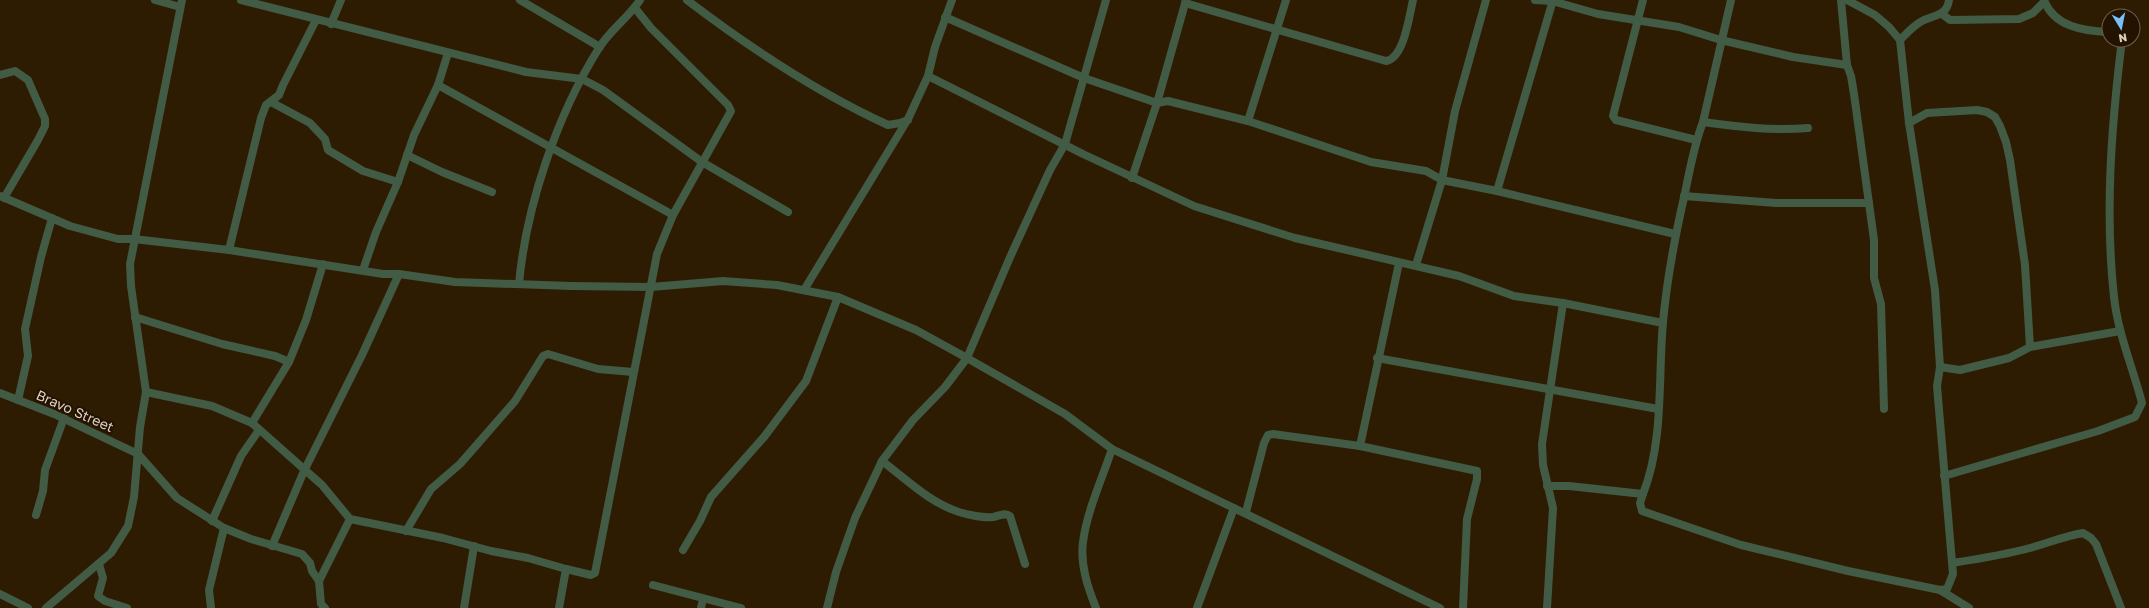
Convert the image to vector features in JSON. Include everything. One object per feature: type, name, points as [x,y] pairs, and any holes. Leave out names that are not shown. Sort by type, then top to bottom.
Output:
[{"type":"street","points":[[46,608],[111,553],[128,526],[134,497],[146,392],[135,317],[130,264],[174,50],[181,3],[155,0]]},
{"type":"street","points":[[241,0],[331,24],[411,42],[448,53],[526,72],[582,79],[603,90],[702,162],[788,212]]},
{"type":"street","points":[[331,24],[342,0]]},
{"type":"street","points":[[520,0],[600,47]]},
{"type":"street","points":[[518,284],[521,261],[550,148],[582,79],[600,47],[613,29],[635,8],[640,0]]},
{"type":"street","points":[[688,0],[786,70],[816,88],[888,125],[900,123],[908,119]]},
{"type":"street","points":[[827,608],[836,572],[855,518],[882,461],[913,420],[945,387],[967,358],[1014,248],[1050,170],[1065,144],[1106,0]]},
{"type":"street","points":[[1248,121],[1286,0]]},
{"type":"street","points":[[1132,178],[1157,103],[1185,1],[1276,30],[1386,62],[1396,57],[1400,49],[1413,0]]},
{"type":"street","points":[[1416,265],[1442,180],[1455,111],[1486,0]]},
{"type":"street","points":[[1535,0],[1552,0],[1598,14],[1638,19],[1679,27],[1721,40],[1794,57],[1847,65]]},
{"type":"street","points":[[1497,191],[1552,0]]},
{"type":"street","points":[[1643,0],[1613,116],[1616,120],[1696,140]]},
{"type":"street","points":[[1731,0],[1703,122],[1696,140],[1675,234],[1663,323],[1658,409],[1649,478],[1640,503],[1642,511],[1741,545],[1848,571],[1940,590],[1947,589],[1953,574],[1937,386],[1940,367],[1934,290],[1909,123],[1900,40],[1889,27],[1875,15],[1847,0]]},
{"type":"street","points":[[1841,0],[1847,65],[1852,82],[1874,240],[1874,278],[1881,304],[1884,409]]},
{"type":"street","points":[[1900,40],[1911,28],[1922,21],[1942,14],[1949,7],[1949,0]]},
{"type":"street","points":[[804,290],[908,119],[928,76],[950,1]]},
{"type":"street","points":[[1942,14],[1950,20],[2019,19],[2033,13],[2044,1],[2057,20],[2074,27],[2101,31]]},
{"type":"street","points":[[146,392],[212,406],[252,423],[279,445],[304,471],[322,485],[350,518],[528,558],[591,575],[595,573],[597,570],[633,372],[658,254],[673,215],[730,115],[730,108],[651,28],[635,8]]},
{"type":"street","points":[[945,17],[1084,78],[1157,103],[1168,101],[1248,121],[1371,162],[1426,171],[1442,180],[1497,191],[1675,234]]},
{"type":"street","points":[[229,250],[261,118],[266,106],[279,95],[316,20]]},
{"type":"street","points":[[1944,476],[2098,431],[2135,417],[2142,403],[2120,331],[2114,297],[2109,173],[2121,48]]},
{"type":"street","points":[[363,270],[376,232],[398,182],[414,135],[438,85],[448,53]]},
{"type":"street","points":[[0,75],[15,71],[28,80],[45,119],[45,126],[38,140],[2,197],[70,226],[118,239],[134,239],[229,250],[383,274],[399,274],[455,282],[651,287],[723,282],[777,285],[838,297],[916,330],[967,358],[1065,414],[1112,449],[1234,508],[1246,512],[1440,608]]},
{"type":"street","points":[[928,76],[1132,178],[1194,206],[1295,238],[1459,276],[1514,296],[1563,302],[1663,323]]},
{"type":"street","points":[[438,85],[673,215]]},
{"type":"street","points":[[271,102],[310,123],[325,139],[328,150],[363,171],[398,182]]},
{"type":"street","points":[[1909,123],[1927,113],[1977,110],[1987,112],[1995,117],[2000,126],[2006,142],[2010,160],[2025,265],[2030,346]]},
{"type":"street","points":[[1703,122],[1764,130],[1808,128]]},
{"type":"street","points":[[407,155],[442,172],[492,192]]},
{"type":"street","points":[[1684,196],[1776,202],[1869,202]]},
{"type":"street","points":[[18,400],[28,356],[25,329],[41,257],[52,218]]},
{"type":"street","points":[[1360,446],[1377,358],[1398,263]]},
{"type":"street","points":[[252,423],[289,362],[306,320],[323,264]]},
{"type":"street","points":[[272,546],[304,471],[362,355],[399,274]]},
{"type":"street","points":[[683,550],[700,521],[711,497],[764,437],[806,381],[838,297]]},
{"type":"street","points":[[1547,608],[1553,508],[1543,465],[1542,444],[1563,302]]},
{"type":"street","points":[[135,317],[222,344],[276,356],[289,362]]},
{"type":"street","points":[[1940,367],[1960,370],[2009,358],[2030,346],[2120,331]]},
{"type":"street","points":[[406,531],[431,489],[460,464],[515,401],[543,356],[548,354],[598,369],[633,372]]},
{"type":"street","points":[[1377,358],[1658,409]]},
{"type":"street","name":"Bravo Street","points":[[0,393],[64,418],[138,454]]},
{"type":"street","points":[[36,515],[43,491],[45,470],[64,418]]},
{"type":"street","points":[[212,521],[241,456],[259,430]]},
{"type":"street","points":[[1246,512],[1264,443],[1268,435],[1273,434],[1360,446],[1477,471],[1477,479],[1467,519],[1463,608]]},
{"type":"street","points":[[1096,608],[1086,580],[1083,544],[1086,527],[1112,449]]},
{"type":"street","points":[[138,454],[177,498],[212,521],[224,528],[272,546],[302,554],[310,563],[312,571],[319,580],[322,607]]},
{"type":"street","points":[[882,461],[934,500],[948,508],[961,513],[991,517],[1003,515],[1010,516],[1025,564]]},
{"type":"street","points":[[1547,486],[1569,486],[1643,494]]},
{"type":"street","points":[[1197,608],[1234,508]]},
{"type":"street","points":[[319,580],[350,518]]},
{"type":"street","points":[[211,608],[209,590],[224,528]]},
{"type":"street","points":[[1952,563],[1990,557],[2083,533],[2091,538],[2096,544],[2121,608]]},
{"type":"street","points":[[464,608],[474,546]]},
{"type":"street","points":[[99,564],[103,578],[98,596],[105,601],[127,608]]},
{"type":"street","points":[[559,608],[566,569]]},
{"type":"street","points":[[653,585],[741,608]]},
{"type":"street","points":[[1940,590],[1969,608]]},
{"type":"street","points":[[0,594],[28,608]]},
{"type":"street","points":[[701,608],[703,599]]}]
